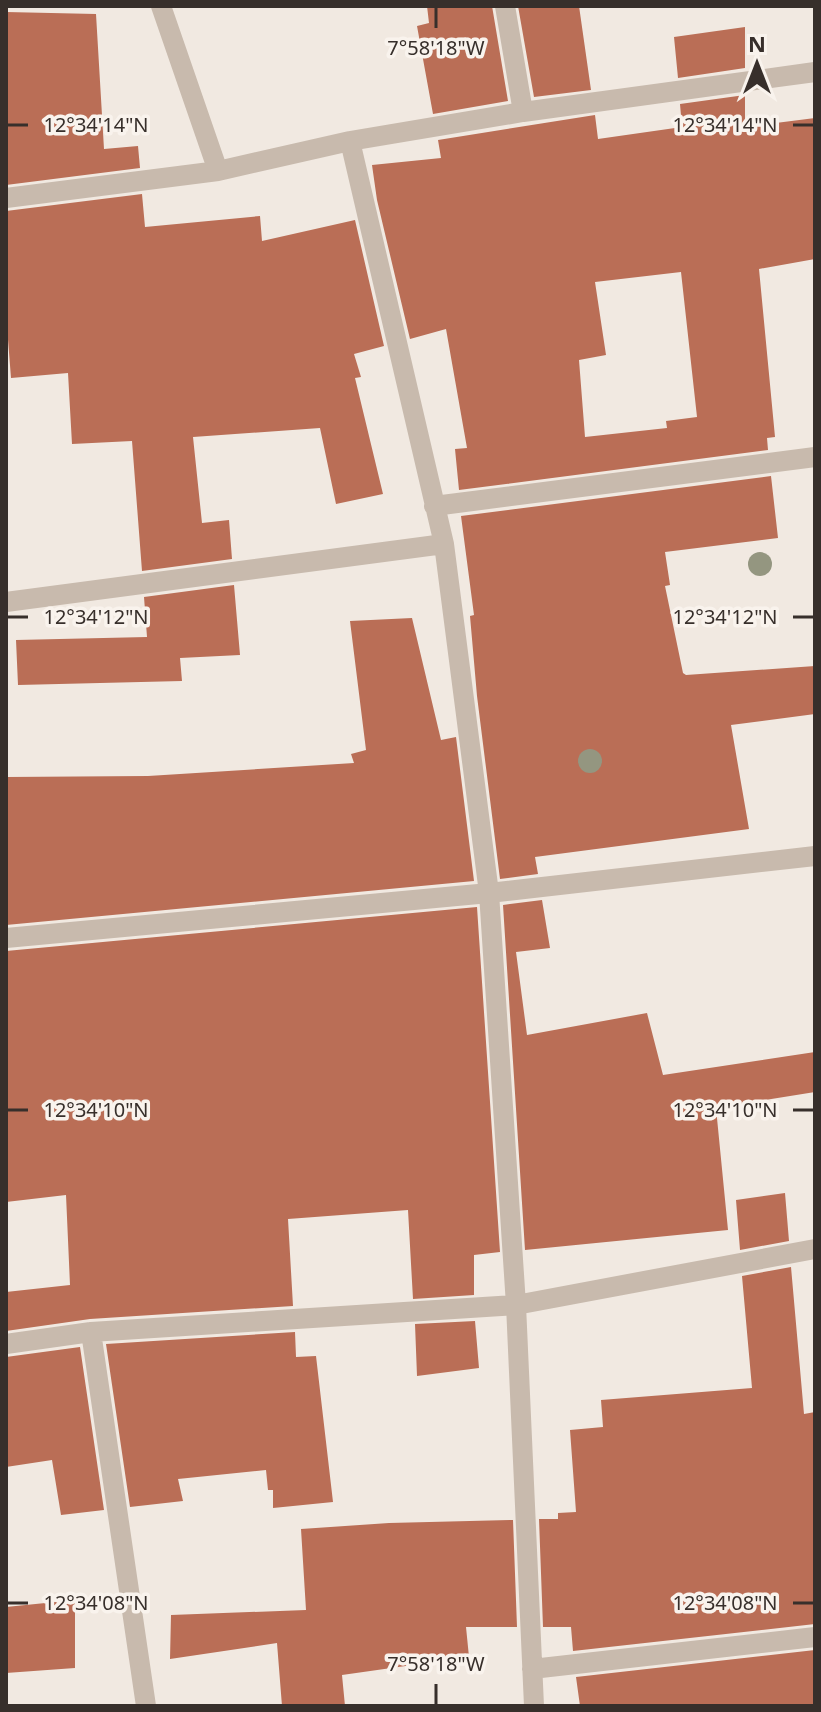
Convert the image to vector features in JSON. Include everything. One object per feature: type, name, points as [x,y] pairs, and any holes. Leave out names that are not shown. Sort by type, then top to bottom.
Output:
[{"type":"street","points":[[161,6],[218,171]]},
{"type":"street","points":[[505,6],[523,112]]},
{"type":"street","points":[[6,198],[218,171],[350,141],[523,112],[815,72]]},
{"type":"street","points":[[350,141],[444,544],[489,893],[516,1305],[534,1706]]},
{"type":"street","points":[[434,506],[815,457]]},
{"type":"street","points":[[6,602],[444,544]]},
{"type":"street","points":[[6,938],[489,893],[815,856]]},
{"type":"street","points":[[6,1344],[91,1332],[516,1305],[815,1249]]},
{"type":"street","points":[[91,1332],[146,1706]]},
{"type":"street","points":[[532,1669],[815,1637]]},
{"type":"building","points":[[427,6],[492,6],[508,101],[433,114],[417,26],[429,23]]},
{"type":"building","points":[[518,6],[579,6],[591,90],[534,97]]},
{"type":"building","points":[[6,12],[96,14],[104,149],[138,146],[140,168],[6,185]]},
{"type":"building","points":[[745,27],[745,68],[678,78],[674,37]]},
{"type":"building","points":[[745,95],[745,127],[815,118],[815,259],[759,269],[775,437],[767,438],[768,450],[459,490],[455,449],[467,448],[446,329],[410,339],[377,200],[372,165],[441,158],[438,140],[595,115],[598,139],[682,127],[680,104]],"holes":[[[681,272],[697,417],[666,421],[667,428],[585,437],[579,360],[606,355],[595,282]]]},
{"type":"building","points":[[142,194],[145,227],[260,216],[262,241],[355,220],[384,346],[354,354],[361,377],[355,378],[383,494],[336,504],[320,428],[193,437],[202,523],[229,520],[232,559],[142,571],[132,441],[72,444],[68,373],[11,378],[6,314],[6,211]]},
{"type":"building","points":[[771,476],[778,538],[665,552],[670,585],[665,586],[683,673],[815,666],[815,714],[731,725],[749,829],[535,857],[538,874],[500,879],[477,696],[470,616],[474,615],[461,516]]},
{"type":"building","points":[[234,585],[240,655],[180,658],[182,681],[18,685],[16,640],[147,637],[144,597]]},
{"type":"building","points":[[412,618],[441,740],[456,737],[474,881],[6,925],[6,777],[148,776],[354,763],[351,754],[366,750],[350,621]]},
{"type":"building","points":[[542,900],[550,948],[516,952],[527,1035],[647,1013],[663,1075],[815,1052],[815,1092],[716,1108],[728,1230],[525,1250],[503,905]]},
{"type":"building","points":[[477,907],[500,1252],[474,1255],[474,1295],[413,1299],[408,1210],[288,1219],[293,1306],[90,1319],[6,1331],[6,1292],[70,1285],[66,1195],[6,1202],[6,951]]},
{"type":"building","points":[[785,1193],[789,1241],[740,1250],[736,1200]]},
{"type":"building","points":[[791,1267],[804,1414],[815,1412],[815,1624],[573,1651],[571,1627],[543,1627],[539,1519],[558,1519],[558,1513],[576,1512],[570,1430],[603,1427],[601,1400],[752,1388],[742,1276]]},
{"type":"building","points":[[475,1321],[479,1368],[417,1376],[415,1324]]},
{"type":"building","points":[[295,1332],[296,1357],[316,1356],[333,1502],[273,1508],[273,1490],[268,1490],[266,1470],[178,1479],[183,1501],[130,1507],[106,1344]]},
{"type":"building","points":[[80,1347],[104,1510],[61,1515],[52,1460],[6,1467],[6,1357]]},
{"type":"building","points":[[513,1520],[517,1627],[466,1627],[469,1657],[342,1675],[345,1706],[282,1706],[277,1643],[170,1659],[171,1615],[306,1610],[301,1529]]},
{"type":"building","points":[[75,1600],[75,1668],[6,1673],[6,1607]]},
{"type":"building","points":[[815,1650],[815,1706],[580,1706],[576,1677]]}]
